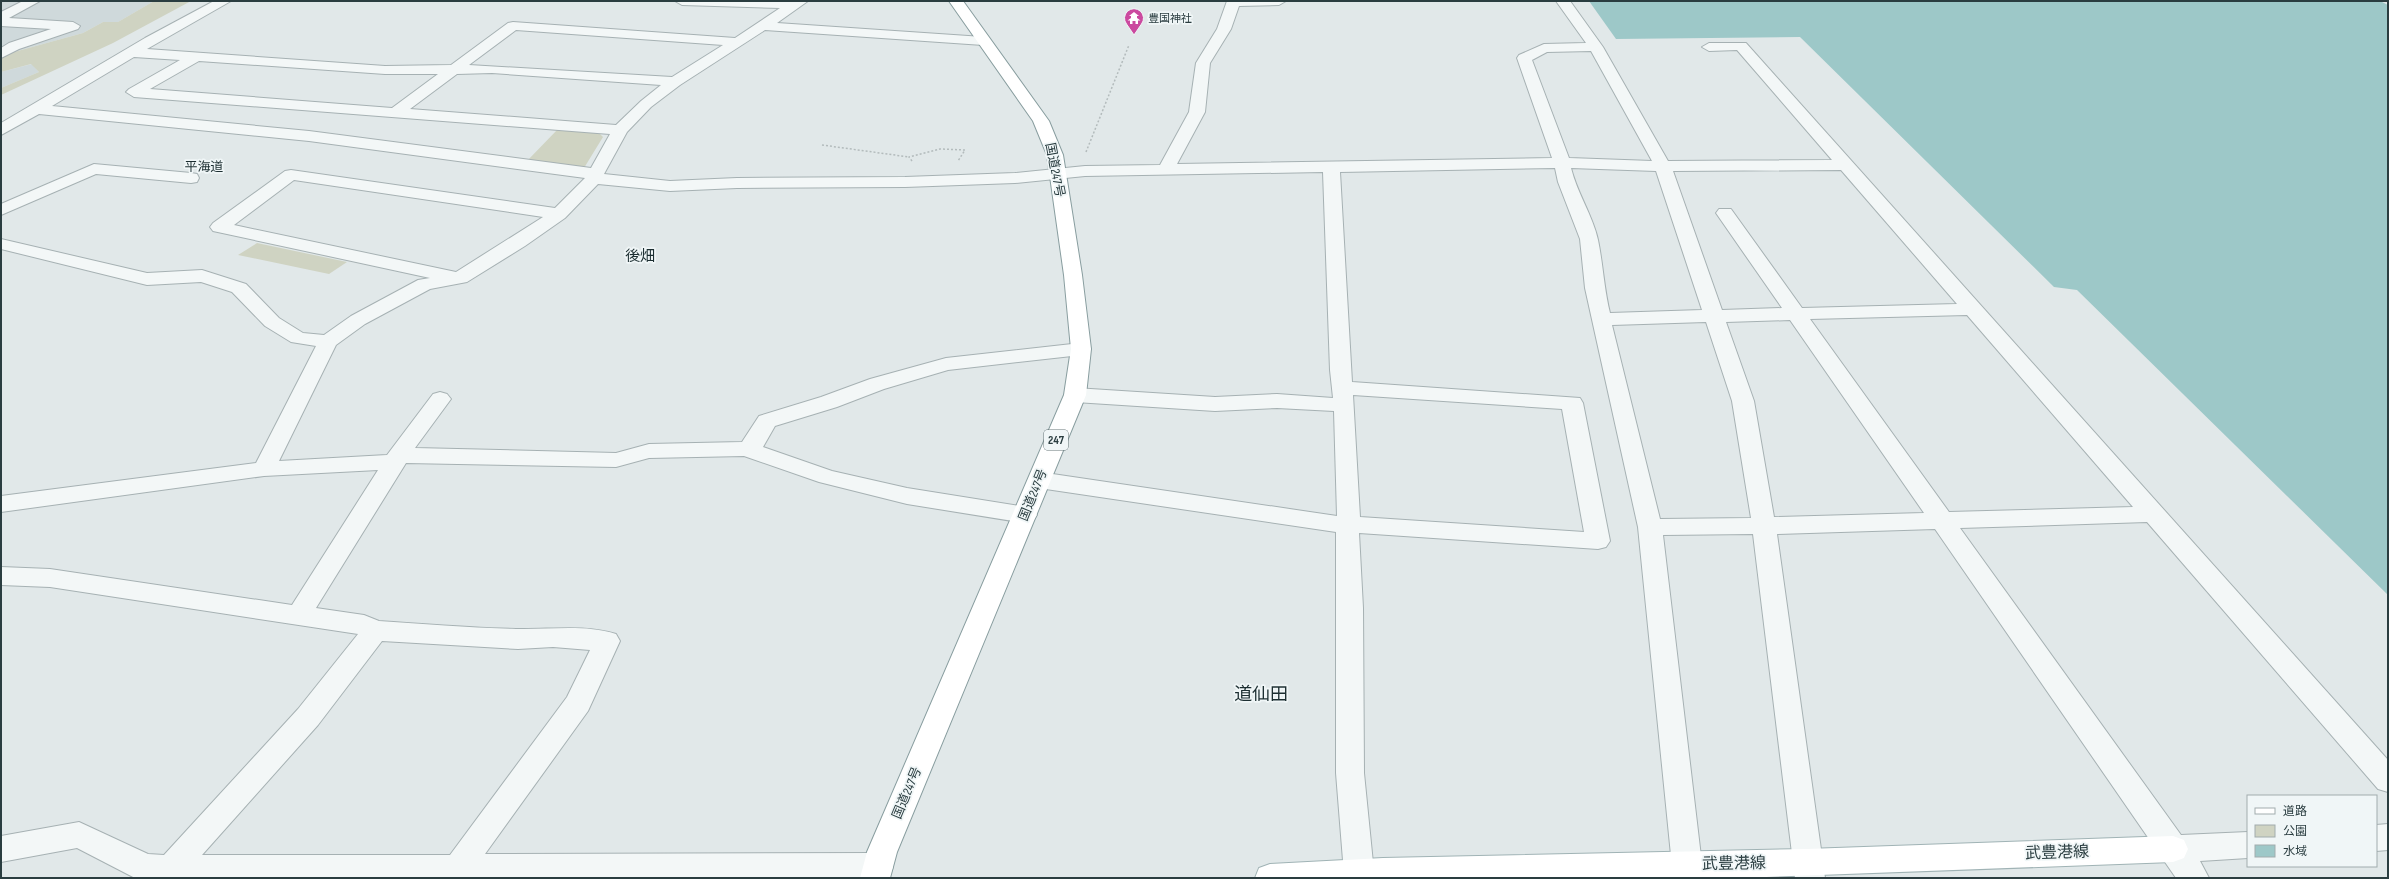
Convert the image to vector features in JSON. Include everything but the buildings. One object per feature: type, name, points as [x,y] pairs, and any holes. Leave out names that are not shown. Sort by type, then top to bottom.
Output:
[{"type":"main road","name":"国道247号","points":[[877,872],[882,852],[1075,394],[1080,349],[1073,275],[1052,145],[1042,121],[983,41],[956,1]]},
{"type":"main road","name":"武豊港線","points":[[1270,878],[1359,873],[1687,865],[1808,870],[2174,849]]},
{"type":"street","points":[[1,54],[14,46],[73,26],[1,22],[3,16],[33,1]]},
{"type":"street","points":[[1,130],[132,52],[224,1]]},
{"type":"street","points":[[682,1],[798,3]]},
{"type":"street","points":[[1166,169],[1197,112],[1203,63],[1224,29],[1233,2],[1279,1]]},
{"type":"street","points":[[1563,1],[1596,47],[1663,166],[1715,315],[1743,401],[1764,526],[1808,870]]},
{"type":"street","points":[[264,469],[307,379],[328,342],[358,320],[425,284],[460,278],[519,242],[559,214],[595,176],[620,130],[646,104],[675,82],[798,3]]},
{"type":"street","points":[[396,112],[513,26],[738,42]]},
{"type":"street","points":[[764,26],[983,41]]},
{"type":"street","points":[[1709,46],[1741,46],[1844,165],[1974,308],[2388,780]]},
{"type":"street","points":[[1596,47],[1544,48],[1524,58],[1562,163],[1566,182],[1589,239],[1594,288],[1650,527],[1687,865]]},
{"type":"street","points":[[132,52],[385,70],[492,69],[675,82]]},
{"type":"street","points":[[197,56],[134,92],[620,130]]},
{"type":"street","points":[[35,109],[309,136],[670,186],[737,183],[905,182],[1015,178],[1085,170],[1562,163],[1663,166],[1844,165]]},
{"type":"street","points":[[1331,166],[1348,524],[1350,774],[1359,873]]},
{"type":"street","points":[[1,210],[94,169],[191,178]]},
{"type":"street","points":[[460,278],[219,227],[291,175],[559,214]]},
{"type":"street","points":[[1725,213],[2194,878]]},
{"type":"street","points":[[1,244],[147,279],[159,280],[202,276],[238,288],[272,322],[298,338],[328,342]]},
{"type":"street","points":[[1602,319],[1974,308]]},
{"type":"street","points":[[746,449],[753,446],[767,421],[829,402],[877,384],[946,364],[1080,349]]},
{"type":"street","points":[[1039,480],[1317,522],[1598,541],[1572,403],[1343,396],[1215,404],[1075,394]]},
{"type":"street","points":[[299,615],[397,460],[440,399]]},
{"type":"street","points":[[1,504],[264,469],[397,460],[417,455],[616,460],[649,451],[746,449],[826,477],[899,494],[1025,515]]},
{"type":"street","points":[[1650,527],[1764,526],[2155,514]]},
{"type":"street","points":[[1,576],[50,578],[123,588],[364,625],[375,631],[518,639],[553,637],[607,641],[578,702],[457,868]]},
{"type":"street","points":[[171,869],[298,728],[375,631]]},
{"type":"street","points":[[1,849],[79,835],[145,868],[457,868],[877,872]]},
{"type":"street","points":[[2377,838],[2388,837]]},
{"type":"street","points":[[2174,849],[2247,845]]},
{"type":"path","points":[[1086,153],[1129,44]]},
{"type":"path","points":[[822,145],[909,157]]},
{"type":"shaded area","points":[[1,1],[154,1],[118,22],[103,22],[83,33],[14,52],[1,58]]},
{"type":"shaded area","points":[[32,64],[39,72],[1,88],[1,72]]},
{"type":"green space","points":[[154,1],[191,1],[113,43],[1,95],[1,88],[39,72],[31,64],[1,72],[1,58],[14,52],[83,33],[103,22],[118,22]]},
{"type":"green space","points":[[557,130],[599,133],[603,137],[584,168],[527,161]]},
{"type":"green space","points":[[257,243],[347,262],[329,274],[238,255]]},
{"type":"water","points":[[1589,1],[2380,1],[2388,5],[2388,595],[2077,290],[2054,287],[1800,37],[1616,39]]},
{"type":"place","name":"豊国神社","points":[[1134,35]]},
{"type":"district","name":"平海道","points":[[204,167]]},
{"type":"district","name":"後畑","points":[[640,256]]},
{"type":"district","name":"道仙田","points":[[1261,694]]}]
